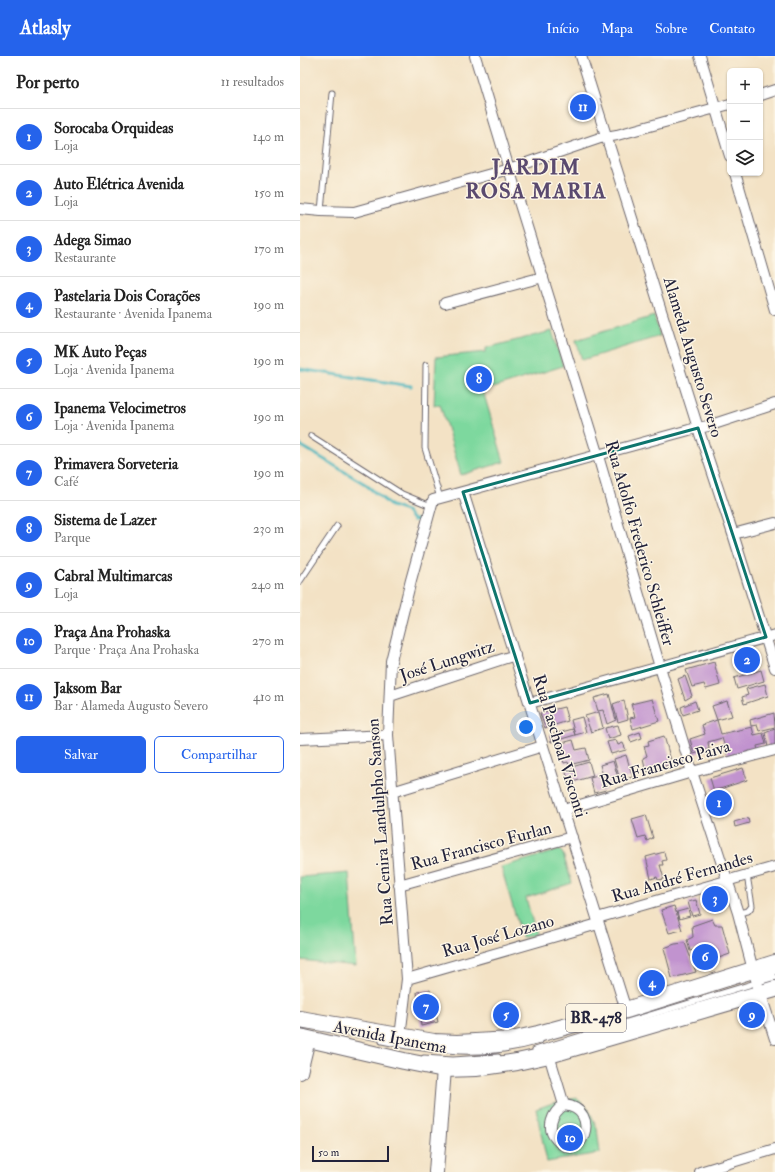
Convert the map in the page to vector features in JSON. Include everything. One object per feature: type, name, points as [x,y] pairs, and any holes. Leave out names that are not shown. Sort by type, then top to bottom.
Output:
[{"type":"main road","name":"Avenida Ipanema","points":[[300,1019],[400,1036],[440,1055],[483,1067],[517,1062],[546,1048],[760,983],[775,963]]},
{"type":"main road","name":"Avenida Ipanema","points":[[304,1035],[404,1062],[440,1055],[457,1044],[510,1040],[538,1034],[626,1010],[760,983]]},
{"type":"main road","points":[[300,1072],[304,1035]]},
{"type":"main road","points":[[436,1172],[440,1055]]},
{"type":"street","name":"Rua Adolfo Frederico Schleiffer","points":[[476,56],[509,169],[598,456],[692,772],[760,983],[775,1039]]},
{"type":"street","name":"Alameda Augusto Severo","points":[[581,56],[698,428],[733,534],[770,636],[775,668]]},
{"type":"street","points":[[700,56],[727,146]]},
{"type":"street","points":[[763,94],[775,90]]},
{"type":"street","points":[[300,209],[354,212],[509,169],[600,138],[727,105]]},
{"type":"street","points":[[736,176],[775,310]]},
{"type":"street","points":[[445,303],[542,277]]},
{"type":"street","points":[[431,506],[433,500],[708,426],[775,404]]},
{"type":"street","name":"Rua Paschoal Visconti","points":[[463,492],[626,1010]]},
{"type":"street","name":"Rua Cenira Landulpho Sanson","points":[[400,1036],[407,979],[388,735],[391,661],[431,506]]},
{"type":"street","points":[[733,534],[775,523]]},
{"type":"street","points":[[530,703],[770,636]]},
{"type":"street","name":"José Lungwitz","points":[[390,696],[515,656]]},
{"type":"street","points":[[300,739],[388,735]]},
{"type":"street","points":[[392,792],[543,746]]},
{"type":"street","name":"Rua Francisco Paiva","points":[[563,810],[692,772],[775,750]]},
{"type":"street","name":"Rua Francisco Furlan","points":[[399,885],[572,837]]},
{"type":"street","name":"Rua André Fernandes","points":[[598,921],[775,867]]},
{"type":"street","name":"Rua José Lozano","points":[[407,979],[598,921]]},
{"type":"street","points":[[546,1048],[564,1105]]},
{"type":"street","points":[[700,1172],[775,1149]]},
{"type":"lane","points":[[322,211],[332,93]]},
{"type":"lane","points":[[426,365],[425,448],[441,498]]},
{"type":"lane","points":[[311,436],[402,494],[431,506]]},
{"type":"lane","points":[[300,581],[337,526]]},
{"type":"lane","points":[[738,913],[748,911],[752,906],[747,875]]},
{"type":"lane","points":[[657,1007],[760,983],[775,972]]},
{"type":"lane","points":[[528,1052],[760,983],[775,977]]},
{"type":"lane","points":[[611,1020],[649,1009]]},
{"type":"lane","points":[[373,1040],[407,1046],[453,1060],[502,1057]]},
{"type":"lane","points":[[419,1057],[440,1055]]},
{"type":"highlighted area","points":[[698,428],[766,637],[530,703],[463,492]]},
{"type":"green space","points":[[654,316],[660,336],[582,360],[576,340]]},
{"type":"green space","points":[[552,331],[563,366],[483,391],[504,462],[461,475],[440,404],[434,406],[436,357],[486,352],[486,348]]},
{"type":"green space","points":[[560,850],[563,854],[572,883],[526,898],[536,934],[522,938],[501,867]]},
{"type":"green space","points":[[349,873],[356,966],[300,960],[300,877]]},
{"type":"green space","points":[[576,1098],[588,1108],[597,1128],[600,1153],[547,1162],[536,1109],[553,1103]]},
{"type":"building","points":[[753,651],[757,663],[740,669],[737,656]]},
{"type":"building","points":[[714,662],[720,685],[706,689],[704,684],[692,687],[686,670]]},
{"type":"building","points":[[761,670],[764,681],[737,689],[734,678]]},
{"type":"building","points":[[685,676],[692,696],[685,700],[678,679]]},
{"type":"building","points":[[765,684],[768,696],[744,704],[742,697],[748,695],[746,689]]},
{"type":"building","points":[[609,694],[616,720],[607,724],[603,710],[598,711],[594,698]]},
{"type":"building","points":[[652,699],[659,721],[633,729],[630,718],[635,717],[631,704]]},
{"type":"building","points":[[624,700],[628,719],[618,722],[613,704]]},
{"type":"building","points":[[695,701],[698,710],[683,715],[681,707]]},
{"type":"building","points":[[727,701],[732,716],[717,720],[712,706]]},
{"type":"building","points":[[564,707],[568,721],[545,728],[540,713]]},
{"type":"building","points":[[599,712],[603,728],[591,732],[585,716]]},
{"type":"building","points":[[774,713],[775,727],[759,731],[757,725],[751,726],[750,720]]},
{"type":"building","points":[[582,717],[586,732],[575,735],[571,720]]},
{"type":"building","points":[[717,720],[721,734],[752,727],[754,735],[763,733],[766,744],[757,746],[758,751],[751,753],[750,751],[728,757],[722,738],[708,742],[709,749],[694,754],[690,739],[705,734],[702,725]]},
{"type":"building","points":[[618,725],[621,735],[608,739],[605,728]]},
{"type":"building","points":[[573,729],[575,735],[551,742],[550,735]]},
{"type":"building","points":[[775,729],[775,745],[768,747],[765,733]]},
{"type":"building","points":[[640,732],[642,738],[631,742],[629,736]]},
{"type":"building","points":[[664,736],[672,764],[646,772],[643,758],[647,756],[644,746],[649,745],[648,741]]},
{"type":"building","points":[[573,740],[576,750],[586,748],[589,760],[569,765],[568,762],[564,763],[558,744]]},
{"type":"building","points":[[616,740],[618,745],[623,743],[626,750],[611,754],[607,742]]},
{"type":"building","points":[[626,755],[633,777],[620,780],[614,759]]},
{"type":"building","points":[[613,761],[619,781],[606,785],[600,765]]},
{"type":"building","points":[[589,762],[593,776],[569,783],[565,769]]},
{"type":"building","points":[[743,768],[747,780],[714,791],[710,778]]},
{"type":"building","points":[[601,775],[606,790],[594,793],[590,778]]},
{"type":"building","points":[[646,815],[653,838],[647,841],[645,836],[638,838],[632,819]]},
{"type":"building","points":[[748,818],[749,823],[735,827],[734,822]]},
{"type":"building","points":[[664,852],[666,860],[662,861],[663,865],[660,865],[664,879],[658,880],[657,877],[651,879],[646,857]]},
{"type":"building","points":[[696,900],[700,914],[692,916],[688,902]]},
{"type":"building","points":[[674,906],[682,930],[669,933],[661,910]]},
{"type":"building","points":[[688,909],[690,916],[679,919],[677,912]]},
{"type":"building","points":[[712,919],[715,925],[722,925],[730,954],[710,961],[705,947],[690,951],[687,940],[693,937],[692,926]]},
{"type":"building","points":[[685,943],[696,972],[672,978],[664,948],[675,944]]},
{"type":"building","points":[[430,990],[438,1022],[421,1026],[417,992]]},
{"type":"waterway","points":[[300,369],[411,386]]},
{"type":"waterway","points":[[300,445],[365,484],[391,506],[406,511],[413,520],[418,520]]},
{"type":"place","name":"Jaksom Bar","points":[[583,107]]},
{"type":"place","name":"Sistema de Lazer","points":[[479,379]]},
{"type":"place","name":"Auto Elétrica Avenida","points":[[747,660]]},
{"type":"place","name":"Sorocaba Orquideas","points":[[719,803]]},
{"type":"place","name":"Adega Simao","points":[[715,899]]},
{"type":"place","name":"Ipanema Velocimetros","points":[[705,957]]},
{"type":"place","name":"Pastelaria Dois Corações","points":[[652,983]]},
{"type":"place","name":"Primavera Sorveteria","points":[[426,1007]]},
{"type":"place","name":"MK Auto Peças","points":[[506,1015]]},
{"type":"place","name":"Cabral Multimarcas","points":[[752,1015]]},
{"type":"place","name":"Praça Ana Prohaska","points":[[570,1138]]},
{"type":"district","name":"JARDIM ROSA MARIA","points":[[536,179]]}]
